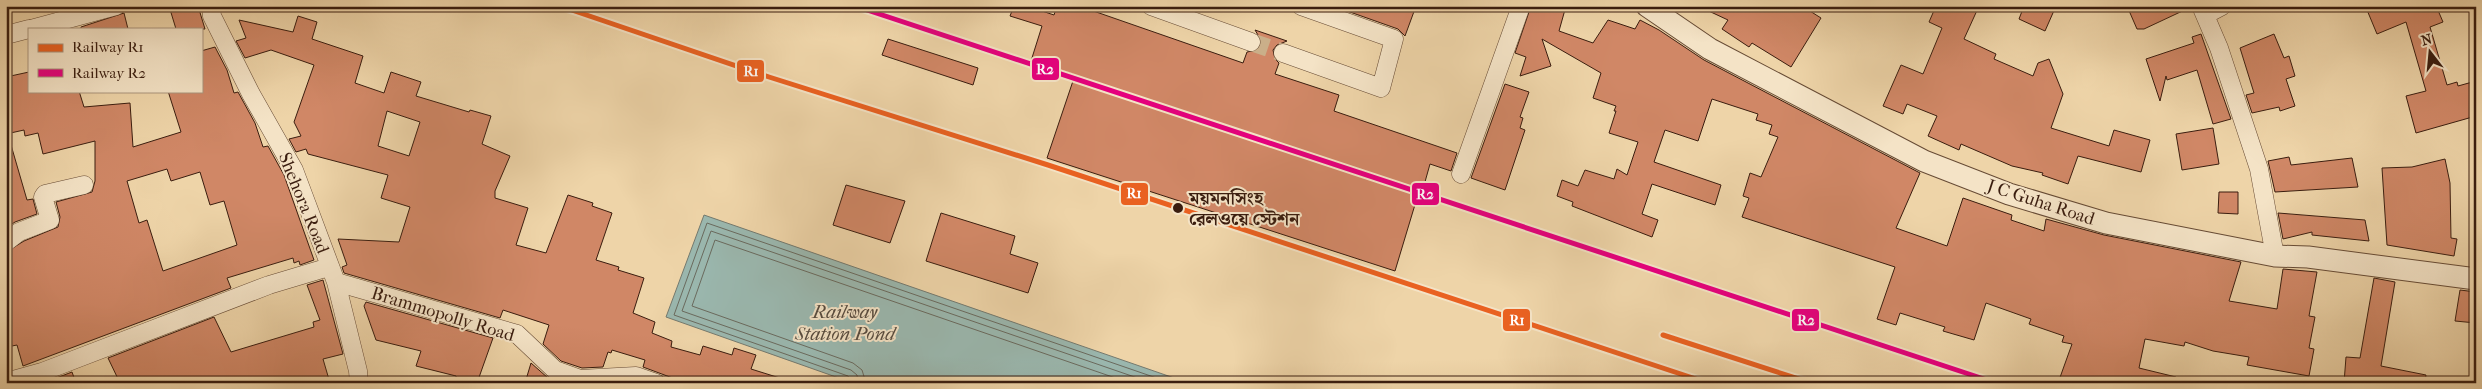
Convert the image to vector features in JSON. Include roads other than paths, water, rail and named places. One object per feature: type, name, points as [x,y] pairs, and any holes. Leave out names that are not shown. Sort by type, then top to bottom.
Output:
[{"type":"street","points":[[34,28],[116,6]]},
{"type":"street","name":"Shehora Road","points":[[210,6],[212,16],[251,94],[294,170],[333,275],[358,371],[359,383]]},
{"type":"street","points":[[1151,6],[1251,42]]},
{"type":"street","points":[[1283,53],[1381,88],[1394,39],[1301,6]]},
{"type":"street","points":[[1461,174],[1521,6]]},
{"type":"street","name":"J C Guha Road","points":[[1647,6],[1710,49],[1924,161],[2009,194],[2106,223],[2275,256],[2308,257],[2476,279]]},
{"type":"street","points":[[2222,6],[2203,11],[2219,48],[2259,169],[2275,256]]},
{"type":"street","points":[[6,35],[28,30]]},
{"type":"street","points":[[6,242],[19,232],[50,220],[43,197],[45,194],[84,185]]},
{"type":"street","points":[[6,382],[42,372],[269,285],[333,275]]},
{"type":"street","name":"Brammopolly Road","points":[[333,275],[517,334],[555,370],[580,379],[636,376],[656,383]]},
{"type":"water","name":"Railway Station Pond","points":[[704,215],[1177,379],[1177,383],[853,383],[666,317]]},
{"type":"tunnel","points":[[1251,42],[1283,53]]},
{"type":"rail line","name":"R1","points":[[560,6],[769,77],[1048,165],[1708,383]]},
{"type":"rail line","name":"R2","points":[[855,6],[1996,383]]},
{"type":"rail line","name":"R1","points":[[1663,335],[1811,383]]},
{"type":"place","name":"ময়মনসিংহ রেলওয়ে স্টেশন","points":[[1178,208]]}]
